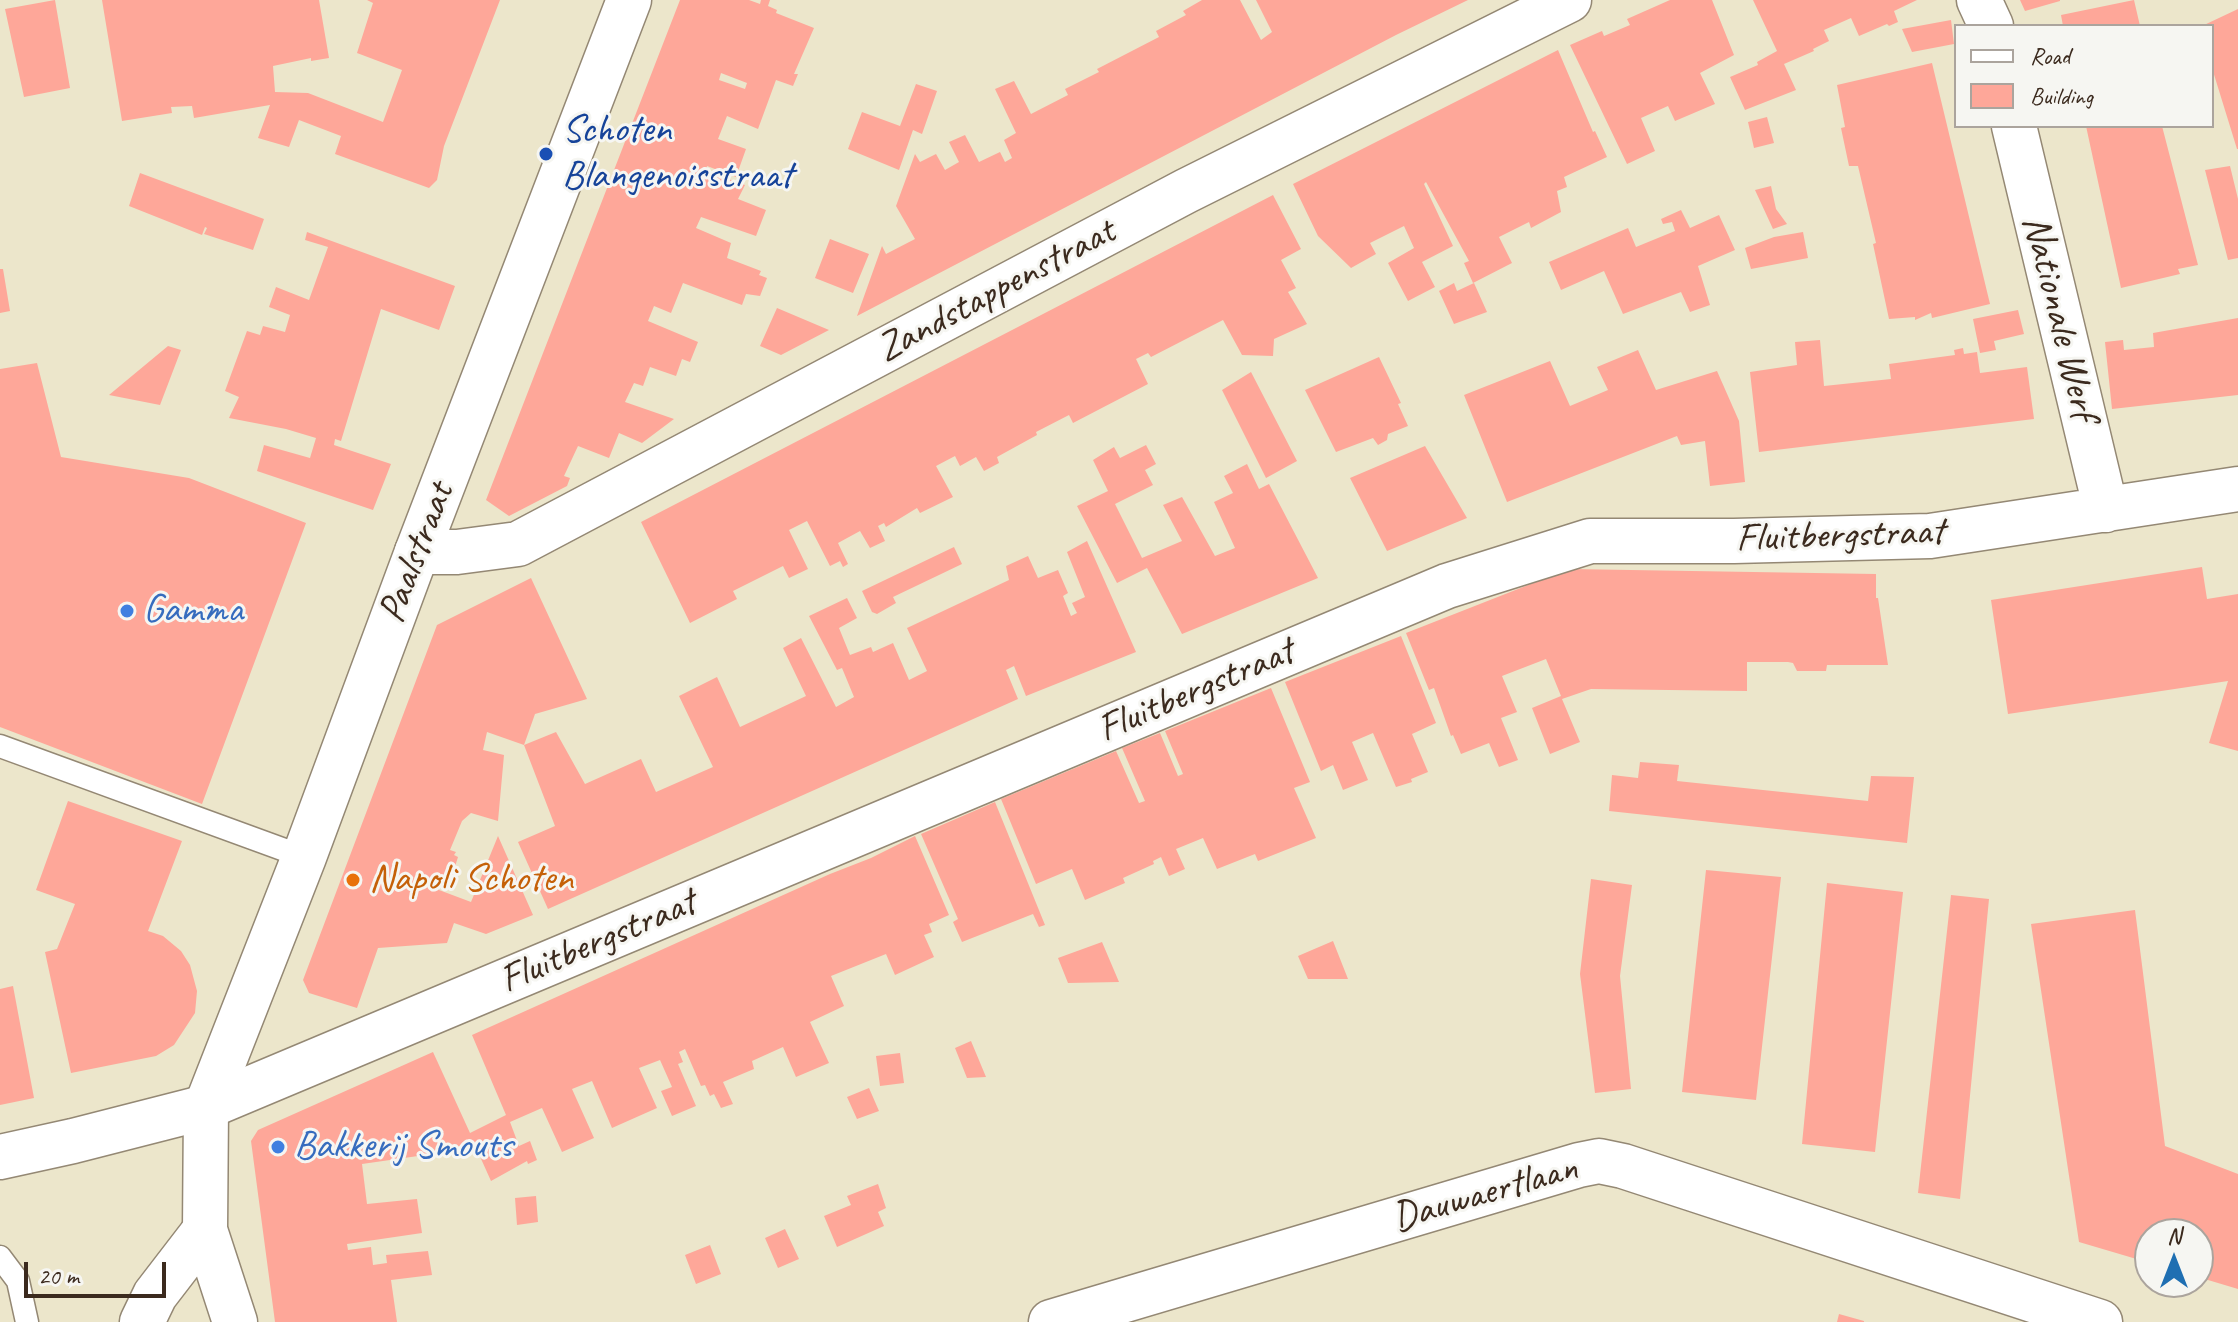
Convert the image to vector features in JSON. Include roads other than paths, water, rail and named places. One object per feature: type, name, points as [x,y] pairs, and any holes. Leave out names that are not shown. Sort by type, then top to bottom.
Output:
[{"type":"street","name":"Paalstraat","points":[[206,1107],[629,0]]},
{"type":"street","name":"Zandstappenstraat","points":[[417,552],[457,552],[518,544],[1186,191],[1569,0]]},
{"type":"street","points":[[1979,0],[1990,24]]},
{"type":"street","name":"Nationale Werf","points":[[2014,128],[2106,510]]},
{"type":"street","name":"Fluitbergstraat","points":[[0,1157],[206,1107],[1447,586],[1590,541],[1930,536],[2238,489]]},
{"type":"street","points":[[206,1107],[205,1230],[235,1322]]},
{"type":"street","name":"Dauwaertlaan","points":[[1051,1322],[1599,1161],[1638,1171],[2100,1322]]},
{"type":"street","points":[[142,1322],[155,1295],[205,1230]]},
{"type":"lane","points":[[0,746],[304,857]]},
{"type":"lane","points":[[0,1257],[18,1281],[27,1322]]},
{"type":"place","name":"Schoten Blangenoisstraat","points":[[546,154]]},
{"type":"place","name":"Gamma","points":[[127,611]]},
{"type":"place","name":"Napoli Schoten","points":[[353,880]]},
{"type":"place","name":"Bakkerij Smouts","points":[[278,1147]]}]
